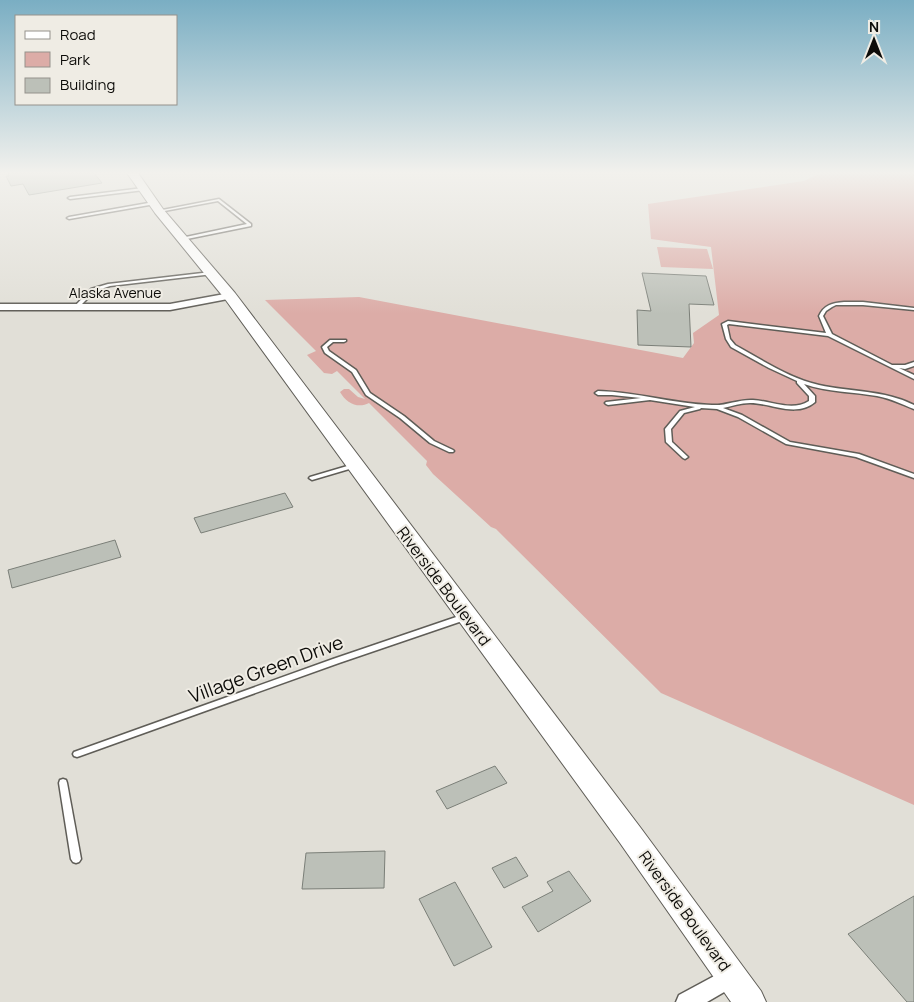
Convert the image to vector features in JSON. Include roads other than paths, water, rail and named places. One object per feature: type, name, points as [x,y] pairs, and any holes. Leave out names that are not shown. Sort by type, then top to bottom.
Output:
[{"type":"main road","name":"Riverside Boulevard","points":[[167,220],[230,296],[354,466],[630,835],[750,1002]]},
{"type":"street","name":"Alaska Avenue","points":[[0,308],[170,307],[230,296]]},
{"type":"street","points":[[686,1002],[731,976]]},
{"type":"lane","points":[[182,239],[250,225],[244,220]]},
{"type":"lane","points":[[76,307],[93,290],[110,285],[211,273]]},
{"type":"lane","points":[[830,336],[821,316],[832,305],[863,305],[914,309]]},
{"type":"lane","points":[[914,377],[830,336],[728,322],[724,324],[728,339],[733,346],[796,379],[839,390],[889,397],[914,407]]},
{"type":"lane","points":[[344,341],[332,341],[324,347],[354,371],[368,394],[402,417],[432,442],[451,451]]},
{"type":"lane","points":[[892,366],[905,367],[914,364]]},
{"type":"lane","points":[[685,457],[669,442],[668,429],[682,412],[690,408],[713,407],[751,401],[787,406],[804,406],[812,402],[812,396],[796,379]]},
{"type":"lane","points":[[598,393],[625,394],[713,407],[731,412],[788,443],[857,455],[914,476]]},
{"type":"lane","points":[[608,403],[652,398]]},
{"type":"lane","points":[[312,478],[354,466]]},
{"type":"lane","name":"Village Green Drive","points":[[77,754],[336,661],[467,617]]},
{"type":"lane","points":[[64,783],[76,859]]}]
